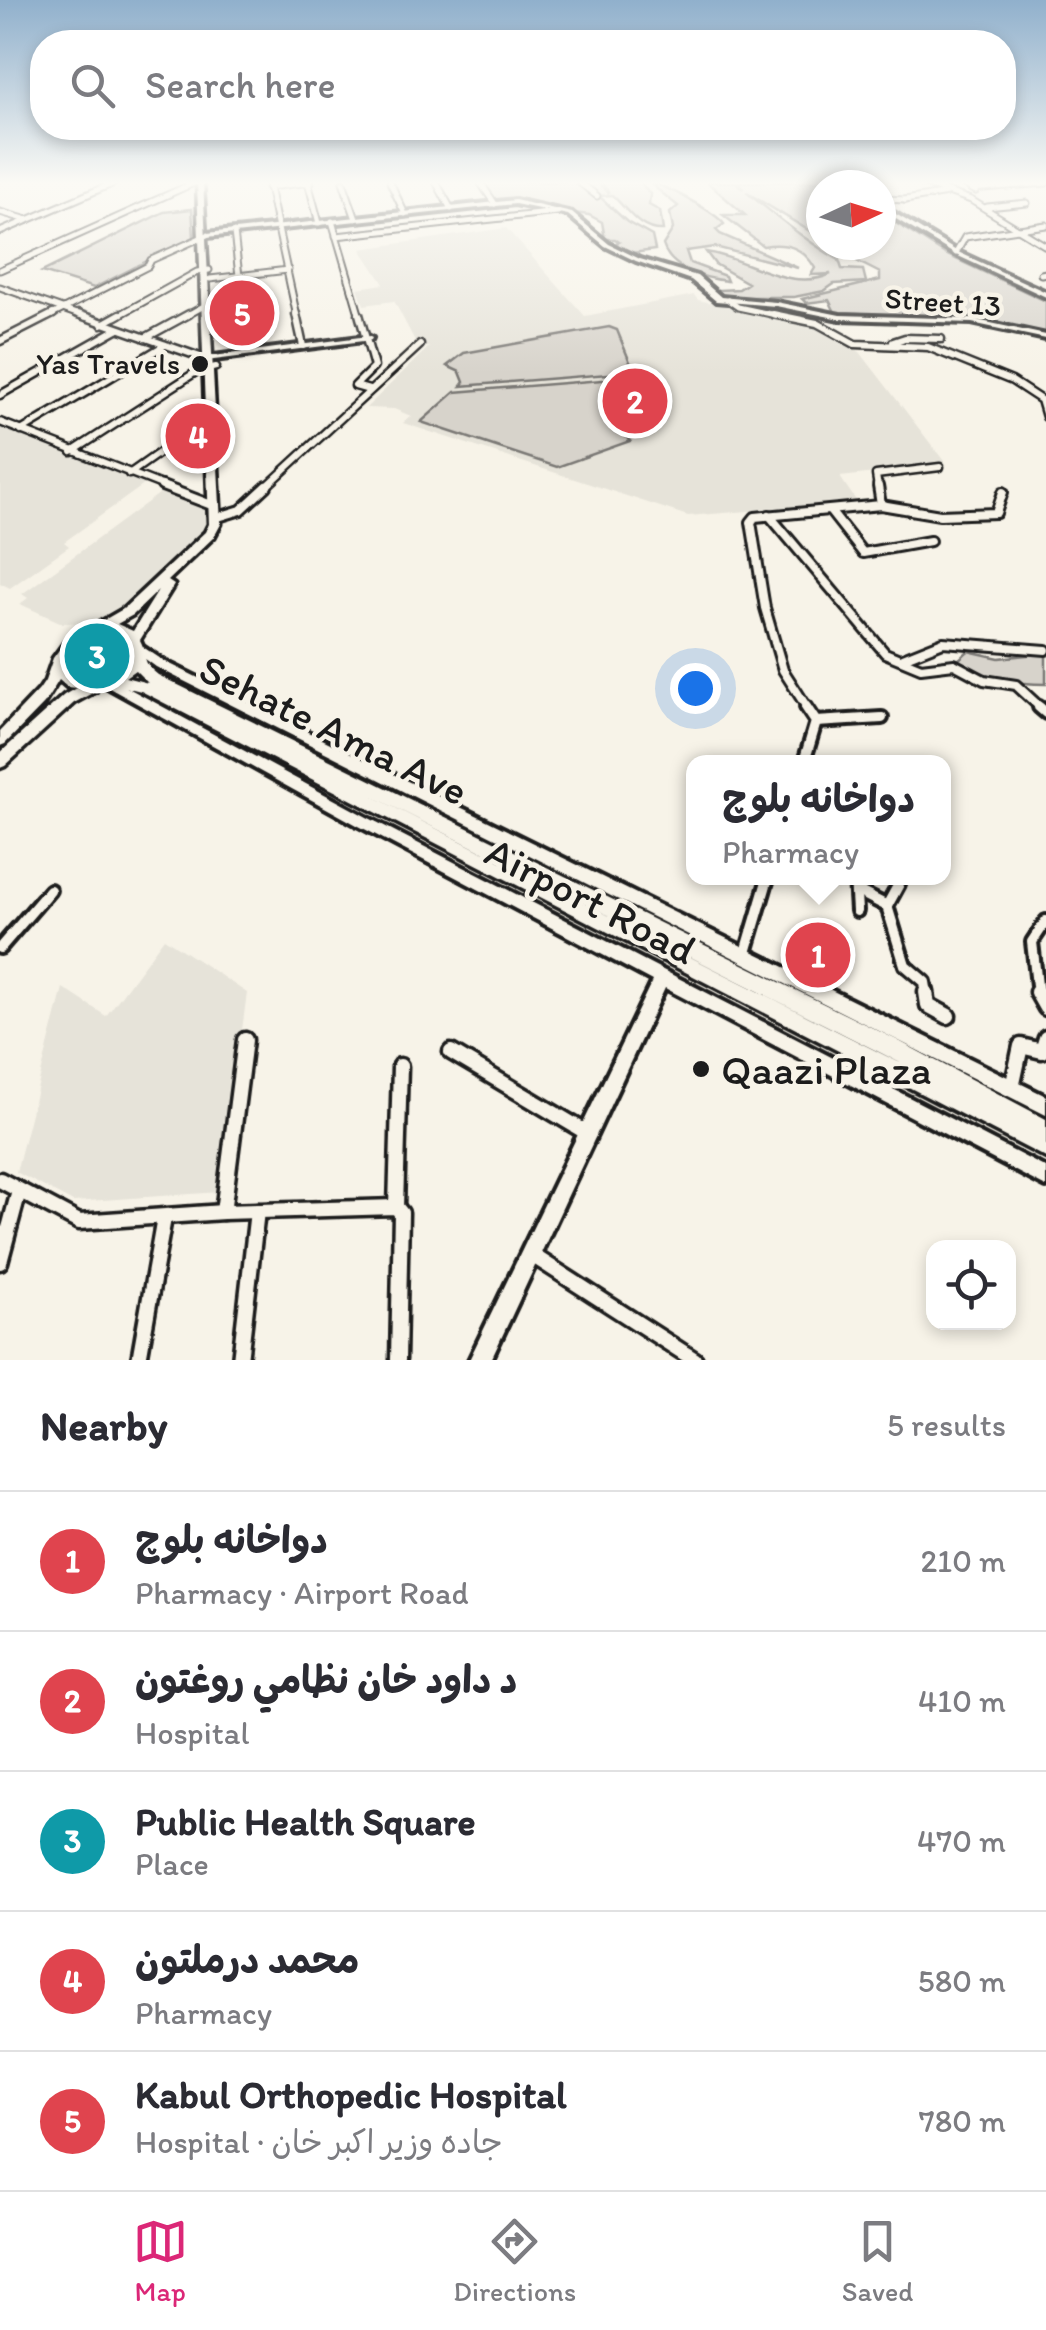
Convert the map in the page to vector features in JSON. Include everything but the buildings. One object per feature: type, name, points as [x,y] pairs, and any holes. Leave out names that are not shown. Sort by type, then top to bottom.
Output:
[{"type":"main road","points":[[0,762],[70,699],[106,681],[136,647],[164,590],[219,532],[205,245]]},
{"type":"main road","points":[[0,740],[42,697],[66,648],[119,620],[210,534],[218,514]]},
{"type":"main road","points":[[93,632],[118,630],[136,647]]},
{"type":"main road","name":"Sehate Ama Ave","points":[[136,647],[141,669],[154,678],[743,964],[1046,1130]]},
{"type":"main road","points":[[58,670],[72,684],[106,681]]},
{"type":"main road","name":"Airport Road","points":[[106,681],[144,687],[1046,1148]]},
{"type":"street","points":[[0,270],[56,245]]},
{"type":"street","name":"Street 13","points":[[0,341],[186,245]]},
{"type":"street","points":[[236,245],[239,276]]},
{"type":"street","points":[[282,245],[303,346]]},
{"type":"street","points":[[339,245],[374,368],[355,386],[369,390]]},
{"type":"street","name":"Street 13","points":[[608,245],[627,256],[694,278],[712,296],[728,300],[776,304],[840,317],[957,320],[1046,338]]},
{"type":"street","points":[[940,245],[1046,296]]},
{"type":"street","points":[[945,245],[1046,296]]},
{"type":"street","points":[[956,253],[960,245]]},
{"type":"street","points":[[102,324],[208,273],[239,276],[288,270]]},
{"type":"street","points":[[0,287],[211,363]]},
{"type":"street","points":[[728,300],[738,307],[817,323],[849,342],[923,346],[970,362],[1042,400],[1046,417]]},
{"type":"street","points":[[145,338],[208,303]]},
{"type":"street","points":[[951,330],[957,320]]},
{"type":"street","points":[[0,395],[117,329]]},
{"type":"street","points":[[72,452],[211,363],[368,338]]},
{"type":"street","points":[[886,344],[906,338],[941,339]]},
{"type":"street","points":[[20,431],[164,345]]},
{"type":"street","points":[[0,422],[218,514],[241,510],[420,345]]},
{"type":"street","points":[[129,474],[215,418]]},
{"type":"street","points":[[881,505],[876,475],[940,467]]},
{"type":"street","points":[[806,755],[816,722],[783,670],[765,608],[751,522],[755,517],[770,515],[881,505],[940,515],[996,514],[1003,492]]},
{"type":"street","points":[[830,510],[863,553],[930,542]]},
{"type":"street","points":[[770,515],[885,654],[921,668],[954,664],[984,680],[1016,685],[1046,713]]},
{"type":"street","points":[[903,658],[943,642],[1046,650]]},
{"type":"street","name":"Airport Road","points":[[106,681],[134,700],[1046,1178]]},
{"type":"street","points":[[816,722],[882,718]]},
{"type":"street","points":[[743,964],[766,885]]},
{"type":"street","points":[[856,885],[857,911]]},
{"type":"street","points":[[857,885],[887,906],[905,965],[925,982],[928,1005],[948,1016]]},
{"type":"street","points":[[887,906],[898,885]]},
{"type":"street","points":[[0,948],[50,890]]},
{"type":"street","points":[[1046,921],[1032,942],[1036,990],[1046,1008]]},
{"type":"street","name":"Airport Road","points":[[743,964],[1046,1106]]},
{"type":"street","points":[[480,1360],[662,977]]},
{"type":"street","points":[[1012,1088],[1020,1046],[1042,1051],[1046,1038]]},
{"type":"street","points":[[224,1212],[245,1040]]},
{"type":"street","points":[[451,1052],[589,1134]]},
{"type":"street","points":[[398,1360],[401,1214],[396,1207],[400,1066]]},
{"type":"street","points":[[0,1180],[80,1222],[224,1212],[396,1207]]},
{"type":"street","points":[[0,1262],[19,1191]]},
{"type":"street","points":[[240,1360],[257,1212]]},
{"type":"street","points":[[139,1360],[164,1218]]},
{"type":"street","points":[[532,1255],[695,1360]]},
{"type":"shaded area","points":[[96,245],[177,245],[94,288],[42,272]]},
{"type":"shaded area","points":[[522,245],[585,316],[694,295],[698,300],[814,324],[860,352],[947,465],[840,477],[857,502],[688,516],[403,423],[411,416],[394,409],[366,408],[429,347],[415,341],[394,301],[364,305],[358,288],[384,284],[361,249]]},
{"type":"shaded area","points":[[617,245],[654,245],[655,250],[632,253]]},
{"type":"shaded area","points":[[663,245],[746,245],[798,268],[715,247],[686,251],[690,263],[725,276],[727,281],[698,275],[680,266]]},
{"type":"shaded area","points":[[781,245],[806,245],[805,255],[793,248]]},
{"type":"shaded area","points":[[896,245],[931,245],[1046,301],[1046,335],[961,318],[835,312],[829,300],[806,303],[802,299],[880,280],[880,273],[854,260],[896,260]]},
{"type":"shaded area","points":[[706,252],[784,277],[816,279],[831,274],[811,275],[815,268],[809,260],[839,260],[842,269],[863,270],[866,282],[834,284],[824,291],[794,297],[726,297],[717,290],[739,289],[748,283],[715,264]]},
{"type":"shaded area","points":[[609,327],[617,330],[634,372],[461,386],[464,382],[460,372],[447,366],[464,353]]},
{"type":"shaded area","points":[[639,377],[645,389],[619,392],[631,417],[610,420],[630,441],[557,467],[421,422],[455,392]]},
{"type":"shaded area","points":[[0,425],[145,484],[64,542],[69,546],[10,588],[0,583]]},
{"type":"shaded area","points":[[163,491],[209,510],[210,526],[119,611],[101,622],[62,623],[20,604],[28,598],[22,594]]},
{"type":"shaded area","points":[[110,638],[124,648],[117,665],[93,676],[74,670],[71,661],[82,647]]},
{"type":"shaded area","points":[[968,651],[999,658],[1046,653],[1046,684],[990,676],[958,660]]},
{"type":"shaded area","points":[[164,938],[247,993],[220,1192],[73,1202],[16,1172],[63,988],[106,1016]]},
{"type":"place","name":"Kabul Orthopedic Hospital","points":[[242,313]]},
{"type":"place","name":"Yas Travels","points":[[200,364]]},
{"type":"place","name":"د داود خان نظامي روغتون","points":[[635,401]]},
{"type":"place","name":"محمد درملتون","points":[[198,436]]},
{"type":"place","name":"Public Health Square","points":[[97,656]]},
{"type":"place","name":"دواخانه بلوچ","points":[[818,955]]},
{"type":"place","name":"Qaazi Plaza","points":[[701,1069]]}]
